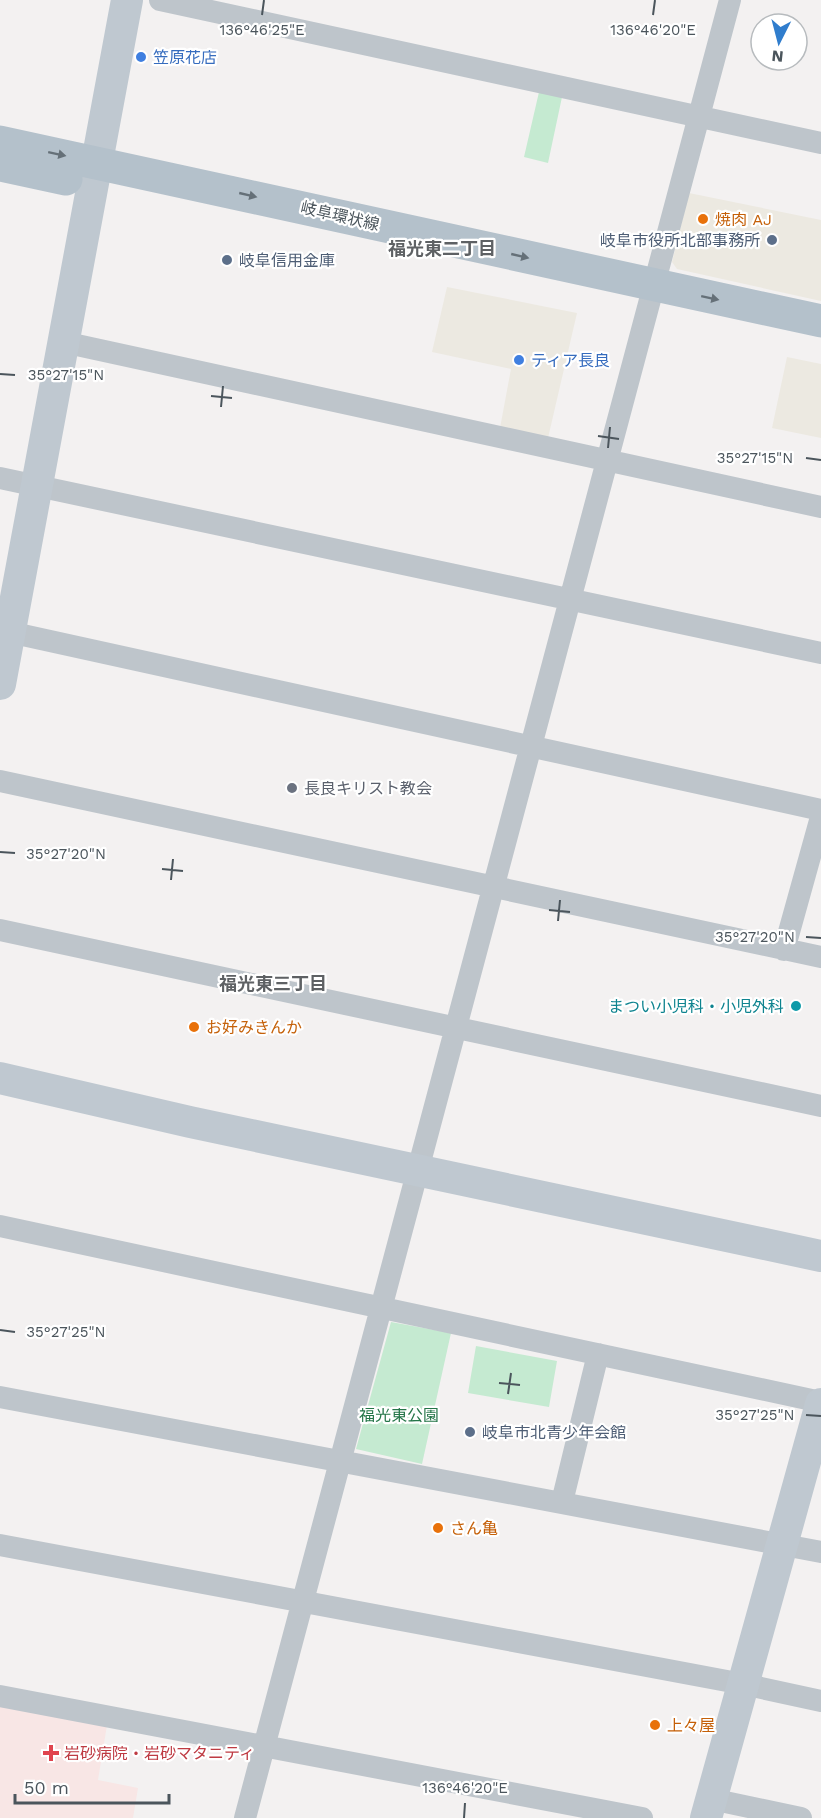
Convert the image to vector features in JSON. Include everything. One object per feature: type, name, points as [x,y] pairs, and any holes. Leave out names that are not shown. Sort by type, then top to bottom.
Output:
[{"type":"main road","name":"岐阜環状線","points":[[0,141],[96,173],[651,297],[821,344]]},
{"type":"main road","name":"岐阜環状線","points":[[0,165],[96,173]]},
{"type":"main road","name":"岐阜環状線","points":[[651,297],[821,321]]},
{"type":"street","points":[[0,684],[127,0]]},
{"type":"street","points":[[160,0],[821,143]]},
{"type":"street","points":[[245,1818],[730,0]]},
{"type":"street","points":[[63,342],[821,507]]},
{"type":"street","points":[[0,478],[821,653]]},
{"type":"street","points":[[9,632],[821,810]]},
{"type":"street","points":[[0,781],[821,957]]},
{"type":"street","points":[[784,950],[821,817]]},
{"type":"street","points":[[0,930],[821,1106]]},
{"type":"street","points":[[0,1078],[821,1256]]},
{"type":"street","points":[[0,1226],[821,1403],[709,1808],[801,1818]]},
{"type":"street","points":[[562,1502],[598,1354]]},
{"type":"street","points":[[0,1396],[821,1552]]},
{"type":"street","points":[[0,1545],[743,1684],[821,1701]]},
{"type":"street","points":[[0,1696],[642,1818]]},
{"type":"shaded area","points":[[689,193],[821,220],[821,301],[677,269],[672,262]]},
{"type":"shaded area","name":"ティア長良","points":[[447,287],[577,313],[548,438],[500,428],[511,369],[432,352]]},
{"type":"shaded area","points":[[787,357],[821,364],[821,438],[772,428]]},
{"type":"shaded area","name":"岩砂病院・岩砂マタニティ","points":[[0,1706],[107,1725],[98,1780],[138,1788],[133,1818],[0,1818]]},
{"type":"green space","points":[[539,92],[562,97],[548,163],[524,157]]},
{"type":"green space","name":"福光東公園","points":[[391,1322],[451,1333],[422,1464],[356,1449]]},
{"type":"green space","points":[[476,1346],[557,1361],[549,1407],[468,1393]]},
{"type":"place","name":"笠原花店","points":[[141,57]]},
{"type":"place","name":"焼肉 AJ","points":[[703,219]]},
{"type":"place","name":"岐阜市役所北部事務所","points":[[772,240]]},
{"type":"place","name":"岐阜信用金庫","points":[[227,260]]},
{"type":"place","name":"ティア長良","points":[[519,360]]},
{"type":"place","name":"長良キリスト教会","points":[[292,788]]},
{"type":"place","name":"まつい小児科・小児外科","points":[[796,1006]]},
{"type":"place","name":"お好みきんか","points":[[194,1027]]},
{"type":"place","name":"岐阜市北青少年会館","points":[[470,1432]]},
{"type":"place","name":"さん亀","points":[[438,1528]]},
{"type":"place","name":"上々屋","points":[[655,1725]]},
{"type":"place","name":"岩砂病院・岩砂マタニティ","points":[[51,1753]]},
{"type":"district","name":"福光東二丁目","points":[[442,248]]},
{"type":"district","name":"福光東三丁目","points":[[273,983]]}]
